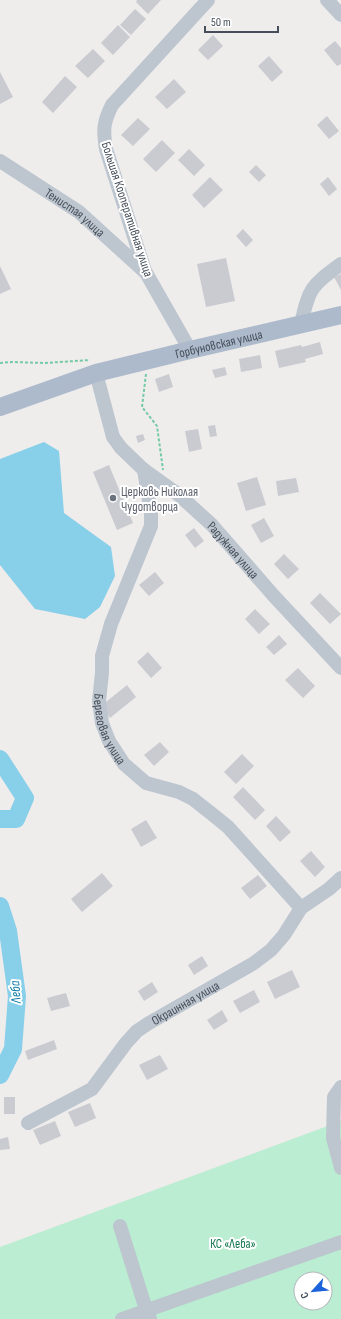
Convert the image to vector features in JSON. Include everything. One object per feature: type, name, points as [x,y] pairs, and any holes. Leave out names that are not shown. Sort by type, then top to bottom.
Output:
[{"type":"main road","name":"Горбуновская улица","points":[[0,408],[96,373],[341,316]]},
{"type":"street","name":"Большая Кооперативная улица","points":[[190,350],[145,271],[106,149],[104,130],[106,116],[112,105],[208,0]]},
{"type":"street","points":[[327,0],[341,14]]},
{"type":"street","name":"Тенистая улица","points":[[0,161],[79,212],[145,271]]},
{"type":"street","points":[[302,324],[307,298],[313,287],[320,279],[341,264]]},
{"type":"street","name":"Радужная улица","points":[[96,373],[114,437],[121,448],[144,470],[179,495],[212,525],[273,595],[341,668]]},
{"type":"street","name":"Береговая улица","points":[[144,470],[151,513],[151,526],[111,624],[102,656],[99,701],[102,723],[110,741],[124,764],[146,783],[179,792],[193,799],[228,827],[301,908]]},
{"type":"street","name":"Окраинная улица","points":[[28,1123],[92,1088],[126,1043],[137,1031],[148,1023],[262,958],[271,950],[284,934],[301,908],[329,889],[341,878]]},
{"type":"street","points":[[337,1092],[333,1138],[341,1168]]},
{"type":"street","points":[[120,1226],[149,1315]]},
{"type":"street","points":[[122,1319],[149,1315],[341,1242]]},
{"type":"path","points":[[148,360],[142,407],[157,426],[166,485]]},
{"type":"green space","name":"КС «Леба»","points":[[341,1121],[341,1319],[0,1319],[0,1247]]},
{"type":"water","points":[[44,442],[59,451],[64,513],[111,547],[115,576],[100,607],[85,619],[35,609],[0,565],[0,459]]},
{"type":"building","points":[[137,0],[161,0],[148,14],[136,2]]},
{"type":"building","points":[[135,9],[146,19],[131,35],[120,25]]},
{"type":"building","points":[[118,25],[130,37],[113,55],[101,43]]},
{"type":"building","points":[[213,35],[223,46],[208,60],[198,50]]},
{"type":"building","points":[[335,41],[341,48],[341,64],[337,66],[324,50]]},
{"type":"building","points":[[93,49],[105,61],[88,78],[75,66]]},
{"type":"building","points":[[269,56],[283,72],[272,82],[258,66]]},
{"type":"building","points":[[0,72],[13,97],[0,104]]},
{"type":"building","points":[[65,76],[77,87],[53,113],[42,102]]},
{"type":"building","points":[[174,79],[186,92],[167,109],[155,97]]},
{"type":"building","points":[[327,116],[339,131],[329,139],[317,125]]},
{"type":"building","points":[[138,118],[150,129],[133,146],[121,135]]},
{"type":"building","points":[[162,140],[175,153],[156,172],[143,159]]},
{"type":"building","points":[[189,149],[205,165],[194,176],[178,160]]},
{"type":"building","points":[[256,165],[266,175],[259,182],[249,172]]},
{"type":"building","points":[[210,177],[223,190],[204,208],[192,195]]},
{"type":"building","points":[[328,177],[337,189],[329,196],[320,184]]},
{"type":"building","points":[[243,229],[253,240],[246,247],[236,236]]},
{"type":"building","points":[[226,258],[235,301],[206,307],[197,264]]},
{"type":"building","points":[[0,266],[11,289],[0,294]]},
{"type":"building","points":[[341,274],[341,290],[334,277]]},
{"type":"building","points":[[320,342],[323,354],[305,359],[306,362],[279,368],[275,351],[301,345],[302,347]]},
{"type":"building","points":[[260,355],[262,368],[241,372],[239,359]]},
{"type":"building","points":[[225,367],[227,375],[215,378],[212,370]]},
{"type":"building","points":[[169,374],[173,387],[159,392],[155,379]]},
{"type":"building","points":[[215,425],[217,436],[210,437],[208,426]]},
{"type":"building","points":[[198,429],[202,449],[189,452],[185,431]]},
{"type":"building","points":[[143,434],[145,440],[138,443],[136,436]]},
{"type":"building","name":"Церковь Николая Чудотворца","points":[[109,465],[133,523],[117,530],[93,472]]},
{"type":"building","points":[[257,477],[266,505],[246,511],[237,483]]},
{"type":"building","points":[[296,478],[299,492],[278,496],[276,481]]},
{"type":"building","points":[[264,518],[274,536],[261,543],[251,525]]},
{"type":"building","points":[[194,528],[204,541],[195,548],[185,535]]},
{"type":"building","points":[[284,554],[299,569],[288,579],[274,564]]},
{"type":"building","points":[[155,572],[164,583],[149,596],[139,585]]},
{"type":"building","points":[[320,593],[341,614],[330,624],[310,603]]},
{"type":"building","points":[[255,609],[270,624],[259,634],[245,619]]},
{"type":"building","points":[[279,635],[287,644],[274,655],[266,647]]},
{"type":"building","points":[[148,652],[162,668],[151,678],[137,662]]},
{"type":"building","points":[[298,668],[315,686],[303,698],[285,680]]},
{"type":"building","points":[[127,685],[136,697],[110,718],[101,706]]},
{"type":"building","points":[[160,742],[169,752],[154,766],[144,755]]},
{"type":"building","points":[[242,754],[254,766],[236,784],[224,772]]},
{"type":"building","points":[[243,787],[265,810],[255,820],[233,797]]},
{"type":"building","points":[[276,816],[291,832],[280,842],[266,826]]},
{"type":"building","points":[[146,820],[157,838],[141,847],[131,829]]},
{"type":"building","points":[[311,851],[325,867],[315,877],[300,861]]},
{"type":"building","points":[[102,873],[113,886],[82,912],[71,899]]},
{"type":"building","points":[[258,875],[267,886],[250,899],[241,888]]},
{"type":"building","points":[[202,956],[208,966],[194,975],[188,965]]},
{"type":"building","points":[[292,970],[300,987],[275,999],[267,982]]},
{"type":"building","points":[[152,982],[158,992],[144,1001],[138,991]]},
{"type":"building","points":[[254,990],[260,1002],[240,1013],[233,1001]]},
{"type":"building","points":[[66,993],[70,1006],[51,1011],[47,998]]},
{"type":"building","points":[[222,1010],[228,1021],[214,1030],[207,1020]]},
{"type":"building","points":[[54,1040],[57,1049],[28,1060],[25,1051]]},
{"type":"building","points":[[160,1055],[168,1069],[147,1080],[139,1065]]},
{"type":"building","points":[[4,1097],[15,1097],[15,1114],[4,1114]]},
{"type":"building","points":[[90,1103],[96,1118],[75,1127],[68,1112]]},
{"type":"building","points":[[55,1121],[61,1136],[40,1145],[33,1130]]},
{"type":"building","points":[[8,1137],[10,1149],[0,1150],[0,1139]]},
{"type":"waterway","name":"Леба","points":[[0,759],[25,798],[16,819],[0,819]]},
{"type":"waterway","name":"Леба","points":[[0,906],[8,931],[17,996],[13,1049],[0,1075]]},
{"type":"place","name":"Церковь Николая Чудотворца","points":[[113,498]]}]
